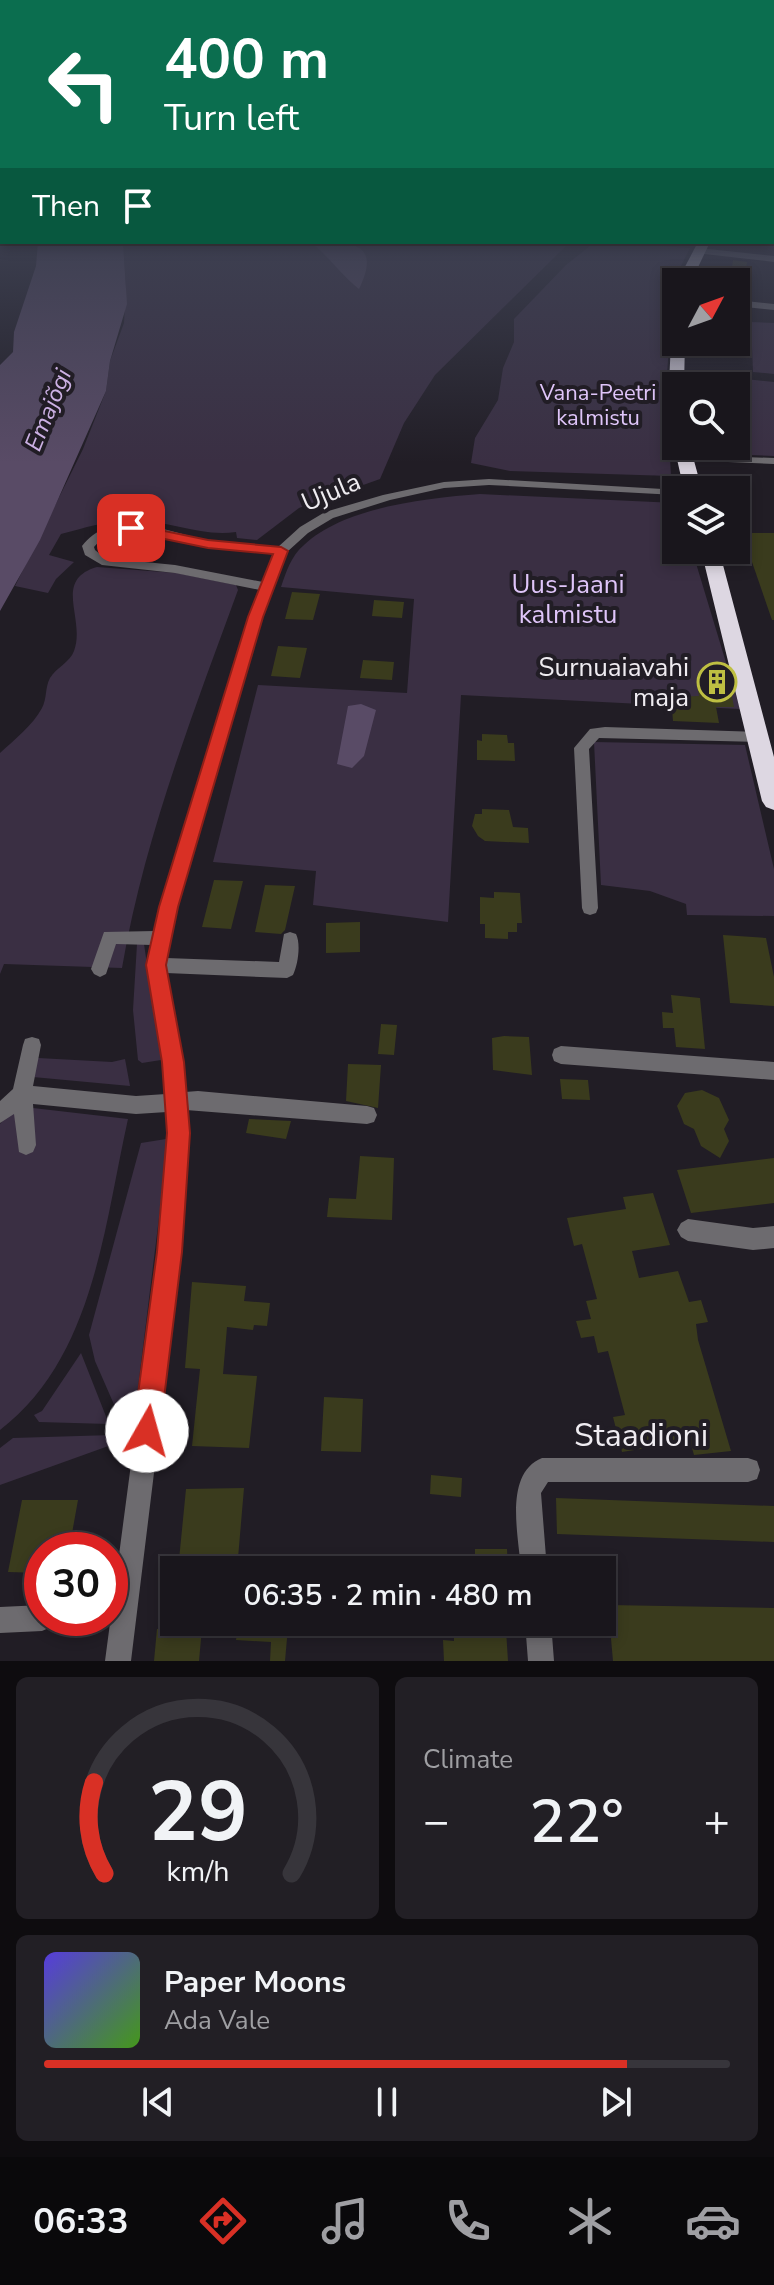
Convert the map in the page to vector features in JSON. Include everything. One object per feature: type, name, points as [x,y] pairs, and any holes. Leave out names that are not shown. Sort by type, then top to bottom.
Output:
[{"type":"highway","points":[[714,564],[774,801]]},
{"type":"street","points":[[750,459],[774,461]]},
{"type":"street","name":"Ujula","points":[[128,1534],[170,1252],[178,1133],[177,1100],[156,965],[266,587],[281,551],[304,530],[329,515],[387,497],[444,485],[489,482],[662,491]]},
{"type":"street","points":[[266,587],[175,569],[102,561],[89,552],[88,546],[105,531],[131,528],[208,544],[281,551]]},
{"type":"street","points":[[590,908],[581,748],[587,738],[605,732],[760,737]]},
{"type":"street","points":[[100,969],[110,937],[162,938]]},
{"type":"street","points":[[156,965],[287,970],[290,939]]},
{"type":"street","points":[[26,1145],[22,1094],[32,1045]]},
{"type":"street","points":[[561,1055],[774,1071]]},
{"type":"street","points":[[0,1114],[22,1094]]},
{"type":"street","points":[[0,1097],[22,1094],[136,1105],[177,1100],[367,1115]]},
{"type":"street","points":[[688,1230],[753,1239],[774,1237]]},
{"type":"street","name":"Staadioni","points":[[533,1556],[528,1490],[542,1470],[748,1470]]},
{"type":"street","points":[[0,1620],[24,1619]]},
{"type":"street","name":"Ujula","points":[[117,1636],[118,1661]]},
{"type":"street","points":[[539,1636],[541,1661]]},
{"type":"green space","points":[[125,309],[502,309],[435,375],[404,423],[380,479],[299,508],[257,540],[237,538],[236,532],[198,531],[136,520],[107,522],[61,534],[49,555],[74,562],[56,579],[48,593],[15,586],[83,449],[106,391],[110,361],[124,323]]},
{"type":"green space","name":"Vana-Peetri kalmistu","points":[[524,309],[662,309],[662,356],[668,356],[667,372],[662,372],[662,460],[670,460],[671,476],[510,471],[471,463],[475,438],[498,400],[503,368],[514,342],[514,319]]},
{"type":"green space","points":[[751,322],[774,323],[774,374],[753,372]]},
{"type":"green space","points":[[750,379],[774,382],[774,456],[750,455]]},
{"type":"green space","name":"Uus-Jaani kalmistu","points":[[480,494],[662,502],[662,564],[696,564],[740,709],[461,695],[448,922],[313,905],[316,871],[213,862],[258,685],[407,693],[414,599],[281,587],[296,554],[321,532],[363,513],[436,498]]},
{"type":"green space","points":[[97,567],[177,573],[236,585],[238,590],[157,824],[131,920],[122,968],[4,964],[0,974],[0,753],[38,714],[44,704],[50,678],[72,655],[77,639],[73,591],[76,581],[84,573]]},
{"type":"green space","points":[[594,742],[745,745],[774,869],[774,916],[687,915],[686,904],[650,891],[601,885]]},
{"type":"green space","points":[[137,944],[144,944],[161,1060],[142,1063],[138,1060],[133,1010]]},
{"type":"green space","points":[[38,1058],[112,1062],[125,1059],[130,1086],[33,1077]]},
{"type":"green space","points":[[33,1108],[128,1119],[102,1245],[75,1328],[56,1366],[32,1400],[0,1430],[0,1124],[6,1116]]},
{"type":"green space","points":[[166,1139],[166,1161],[133,1428],[123,1425],[95,1361],[89,1335],[141,1143]]},
{"type":"green space","points":[[81,1353],[109,1424],[39,1422],[34,1415],[42,1411]]},
{"type":"green space","points":[[112,1435],[114,1444],[0,1485],[0,1448],[13,1438]]},
{"type":"water","name":"Emajõgi","points":[[22,309],[126,309],[110,361],[106,391],[40,540],[0,611],[0,365],[13,352],[14,332]]},
{"type":"water","points":[[361,704],[376,710],[364,756],[352,768],[337,764],[348,706]]},
{"type":"building","points":[[750,533],[774,533],[772,620],[750,556]]},
{"type":"building","points":[[292,592],[320,594],[313,620],[285,619]]},
{"type":"building","points":[[374,600],[404,602],[402,618],[372,616]]},
{"type":"building","points":[[278,646],[307,648],[300,678],[271,676]]},
{"type":"building","points":[[363,660],[394,662],[392,680],[360,678]]},
{"type":"building","points":[[703,675],[728,676],[734,707],[716,707],[719,723],[673,721],[671,697],[699,696],[697,686],[705,686]]},
{"type":"building","points":[[482,734],[507,735],[508,743],[514,743],[515,761],[477,760],[477,740],[482,741]]},
{"type":"building","points":[[482,809],[509,810],[513,827],[528,828],[529,843],[485,841],[478,836],[472,826],[475,814],[482,814]]},
{"type":"building","points":[[214,880],[243,881],[231,929],[202,927]]},
{"type":"building","points":[[265,885],[295,886],[285,930],[281,934],[255,932]]},
{"type":"building","points":[[494,892],[520,893],[522,923],[517,923],[517,932],[508,932],[508,939],[485,938],[485,924],[480,924],[480,897],[494,898]]},
{"type":"building","points":[[360,922],[360,952],[326,953],[326,923]]},
{"type":"building","points":[[723,935],[766,938],[774,977],[774,1006],[730,1003]]},
{"type":"building","points":[[671,995],[700,998],[705,1049],[676,1047],[674,1028],[663,1028],[662,1012],[673,1013]]},
{"type":"building","points":[[381,1024],[397,1025],[394,1055],[378,1054]]},
{"type":"building","points":[[529,1037],[532,1075],[493,1070],[492,1038]]},
{"type":"building","points":[[348,1064],[381,1065],[378,1108],[346,1101]]},
{"type":"building","points":[[560,1079],[588,1080],[590,1100],[562,1099]]},
{"type":"building","points":[[702,1090],[719,1098],[729,1120],[724,1129],[729,1141],[720,1158],[701,1146],[694,1129],[684,1124],[677,1106],[685,1093]]},
{"type":"building","points":[[249,1119],[291,1121],[286,1139],[246,1133]]},
{"type":"building","points":[[360,1156],[394,1158],[392,1220],[327,1217],[329,1198],[356,1199]]},
{"type":"building","points":[[774,1158],[774,1203],[691,1213],[677,1170]]},
{"type":"building","points":[[653,1193],[670,1245],[632,1251],[639,1278],[678,1271],[689,1302],[701,1300],[708,1322],[696,1324],[698,1340],[731,1451],[694,1455],[690,1441],[622,1452],[613,1417],[625,1415],[608,1351],[598,1353],[594,1336],[581,1338],[576,1321],[591,1319],[586,1301],[597,1299],[582,1244],[574,1246],[567,1218],[626,1209],[623,1197]]},
{"type":"building","points":[[192,1282],[246,1286],[244,1301],[270,1303],[267,1326],[254,1325],[253,1330],[227,1327],[223,1374],[257,1376],[249,1448],[192,1446],[200,1369],[185,1368]]},
{"type":"building","points":[[324,1397],[363,1399],[361,1452],[321,1451]]},
{"type":"building","points":[[431,1475],[462,1478],[461,1497],[430,1494]]},
{"type":"building","points":[[244,1488],[238,1556],[179,1556],[186,1489]]},
{"type":"building","points":[[556,1498],[774,1506],[774,1542],[557,1534]]},
{"type":"building","points":[[22,1500],[78,1500],[72,1532],[24,1532],[24,1572],[8,1572]]},
{"type":"building","points":[[475,1549],[507,1549],[507,1556],[475,1556]]},
{"type":"building","points":[[616,1605],[774,1608],[774,1661],[613,1661],[611,1636],[616,1636]]},
{"type":"building","points":[[157,1629],[160,1629],[160,1636],[201,1636],[199,1661],[154,1661]]},
{"type":"building","points":[[237,1636],[287,1636],[285,1661],[270,1661],[271,1642],[236,1640]]},
{"type":"building","points":[[454,1636],[506,1636],[508,1661],[444,1661],[443,1640],[454,1641]]},
{"type":"place","name":"Surnuaiavahi maja","points":[[717,682]]},
{"type":"route","points":[[131,528],[208,544],[281,551],[243,659],[169,907],[156,965],[173,1062],[178,1133],[170,1252],[147,1431]]}]
